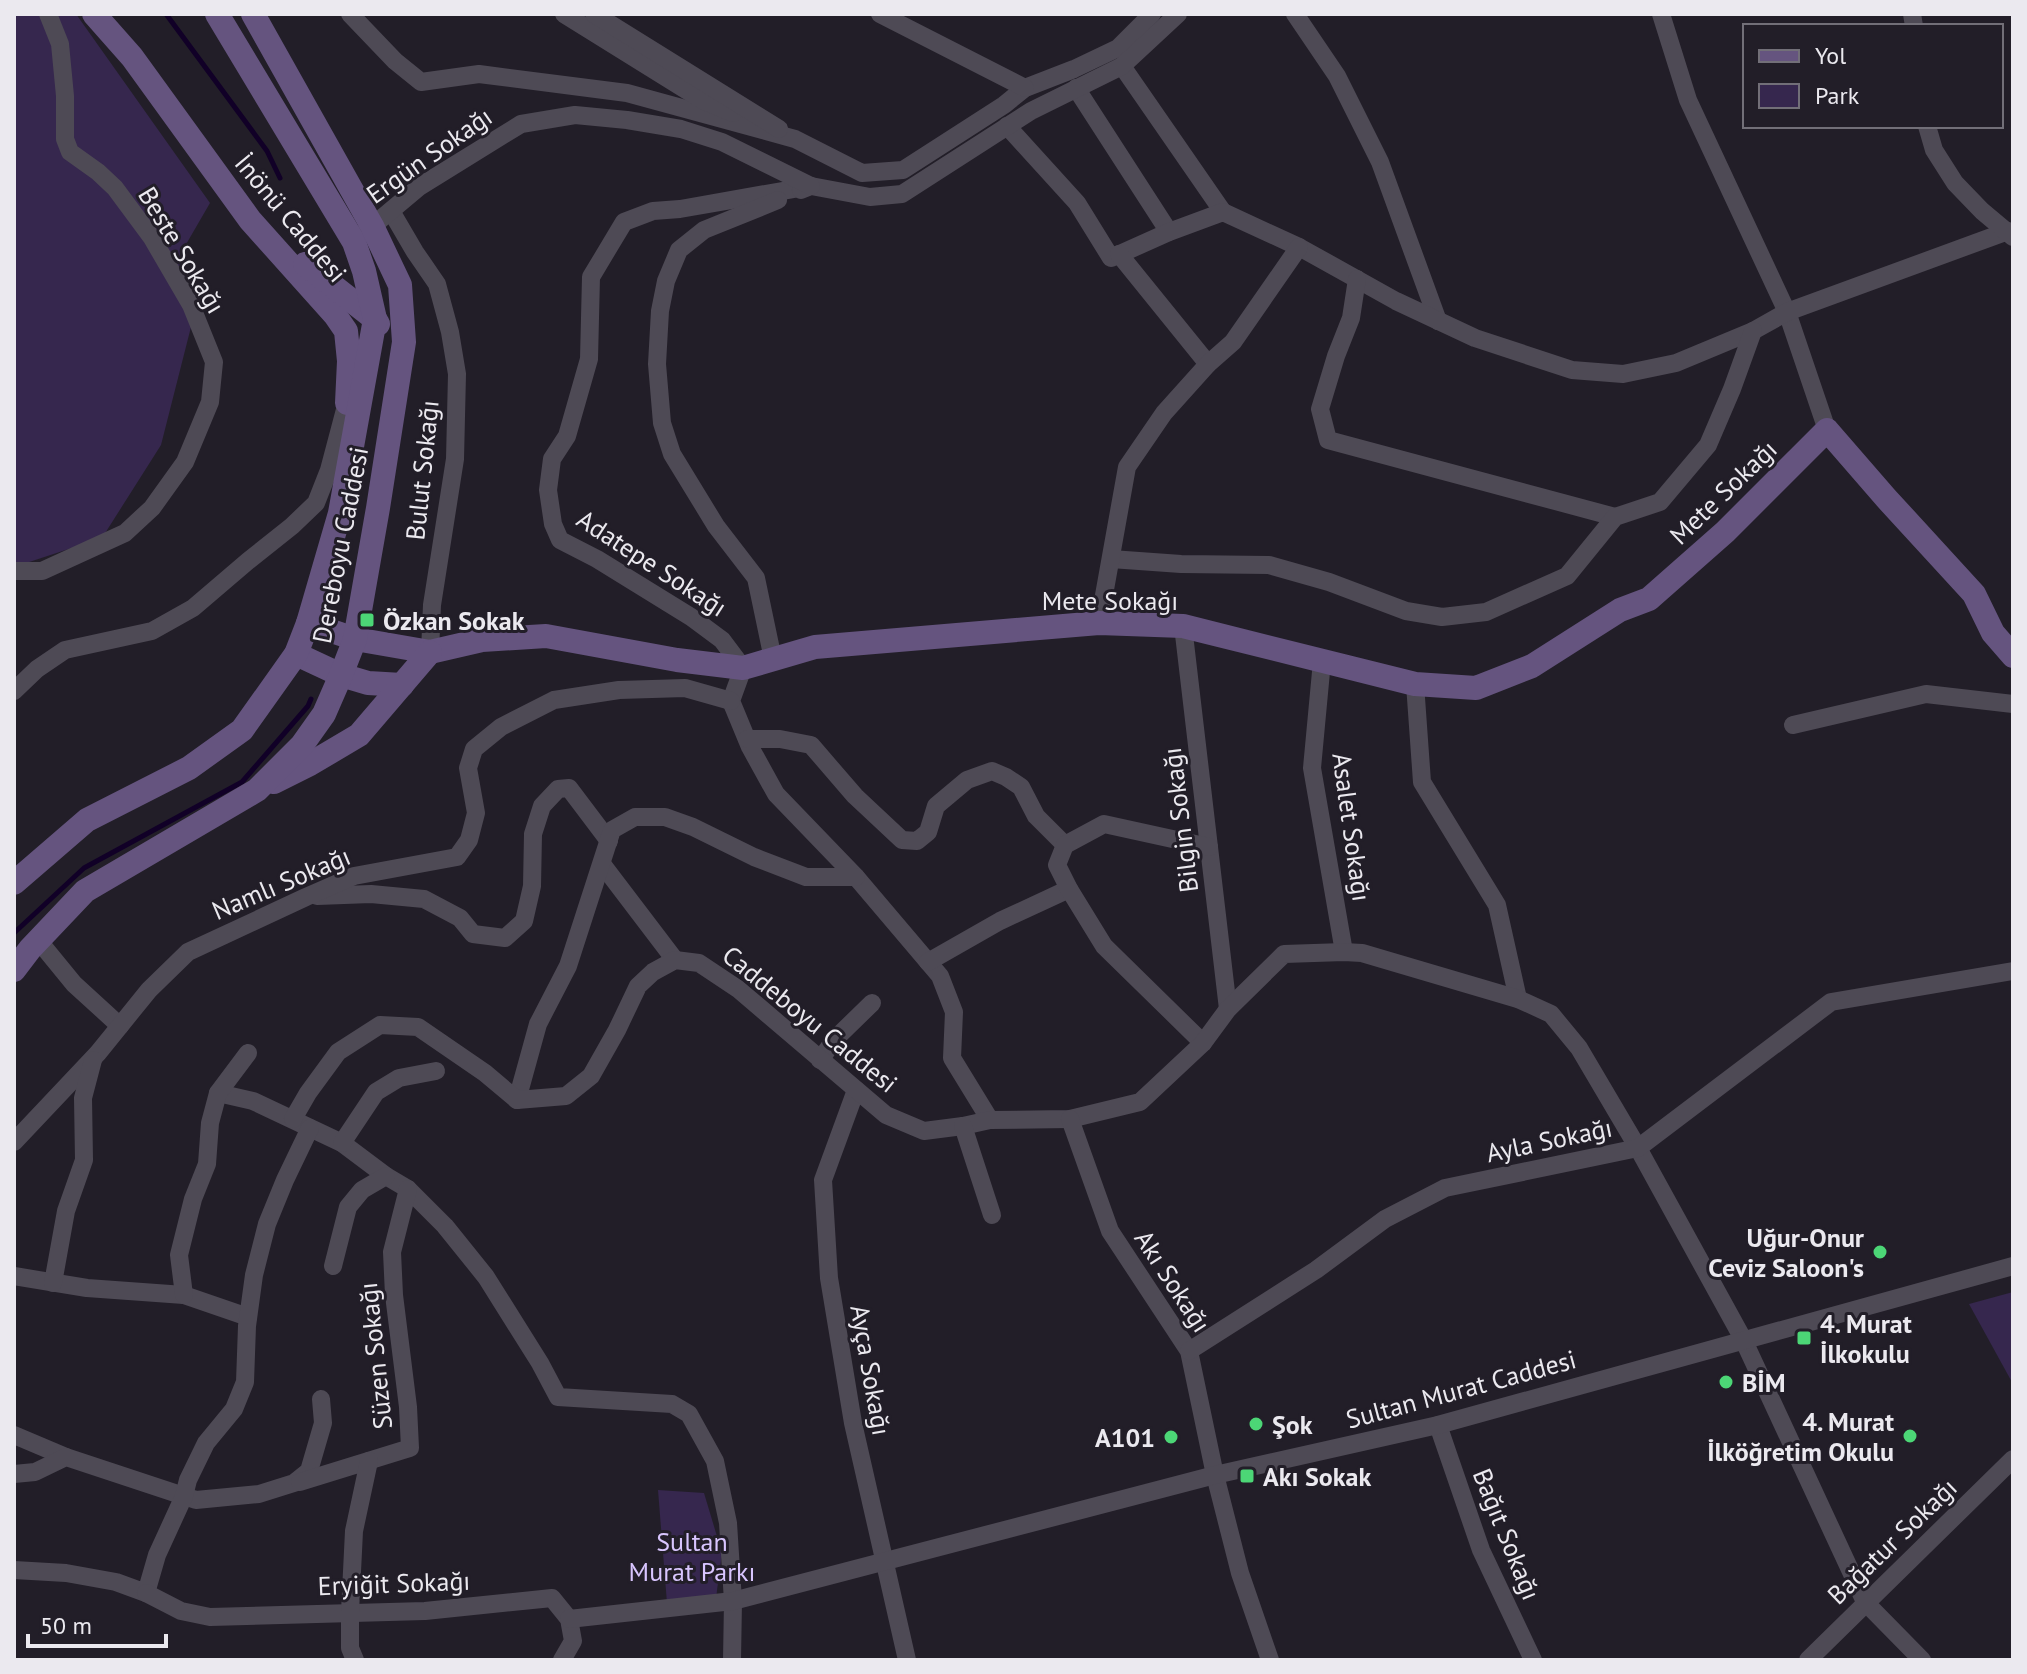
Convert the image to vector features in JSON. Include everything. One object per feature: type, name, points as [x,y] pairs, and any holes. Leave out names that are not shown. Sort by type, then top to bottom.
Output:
[{"type":"main road","name":"İnönü Caddesi","points":[[94,14],[132,57],[250,220],[346,331],[349,361],[344,491]]},
{"type":"main road","name":"Dereboyu Caddesi","points":[[14,883],[87,820],[189,768],[242,730],[296,654],[340,513],[375,319],[364,271],[373,226],[217,14]]},
{"type":"main road","name":"Dereboyu Caddesi","points":[[14,970],[85,891],[257,790],[302,745],[324,714],[355,639],[402,358],[404,342],[400,285],[373,226],[253,14]]},
{"type":"main road","points":[[250,220],[375,319],[402,358]]},
{"type":"main road","points":[[313,271],[327,275],[340,273],[350,266],[373,226]]},
{"type":"main road","points":[[1827,430],[1974,594],[1993,633],[2013,656]]},
{"type":"main road","name":"Mete Sokağı","points":[[308,623],[355,639],[430,652],[482,640],[546,636],[677,660],[743,668],[815,647],[1099,623],[1183,626],[1415,684],[1476,688],[1532,666],[1620,610],[1649,599],[1725,532],[1827,430]]},
{"type":"main road","points":[[257,790],[359,735],[430,652]]},
{"type":"main road","points":[[296,654],[341,675],[368,683],[402,685]]},
{"type":"street","name":"Beste Sokağı","points":[[14,571],[42,571],[125,533],[152,508],[185,462],[210,402],[214,362],[191,305],[152,238],[115,188],[70,152],[65,139],[60,44],[48,14]]},
{"type":"street","points":[[350,14],[395,61],[421,82],[479,74],[627,93],[795,139]]},
{"type":"street","points":[[564,14],[704,101],[795,139],[862,173],[903,170],[1025,88],[1118,48],[1152,14]]},
{"type":"street","points":[[594,14],[622,21],[795,139]]},
{"type":"street","points":[[880,14],[1025,88]]},
{"type":"street","points":[[773,659],[756,578],[716,526],[672,454],[662,423],[657,364],[660,311],[666,281],[679,250],[704,230],[811,186],[870,197],[902,194],[1031,111],[1122,66],[1178,14]]},
{"type":"street","points":[[1295,14],[1337,76],[1380,162],[1438,321]]},
{"type":"street","points":[[1661,14],[1688,100],[1787,312],[1827,430]]},
{"type":"street","points":[[1122,66],[1223,212],[1299,247],[1396,301],[1475,338],[1572,370],[1623,374],[1676,363],[1753,331],[1787,312],[2010,234]]},
{"type":"street","points":[[1076,88],[1169,232]]},
{"type":"street","name":"Ergün Sokağı","points":[[373,226],[419,187],[521,124],[575,115],[681,129],[722,142],[811,186]]},
{"type":"street","points":[[1007,126],[1077,203],[1115,256],[1208,364]]},
{"type":"street","points":[[1928,128],[1934,150],[1955,183],[2010,234]]},
{"type":"street","name":"Adatepe Sokağı","points":[[743,668],[722,640],[691,617],[560,540],[553,524],[548,490],[552,459],[567,436],[589,359],[591,277],[624,222],[653,211],[811,186]]},
{"type":"street","points":[[1115,256],[1223,212]]},
{"type":"street","name":"Bulut Sokağı","points":[[373,226],[415,252],[437,284],[457,374],[455,459],[432,605],[430,652]]},
{"type":"street","points":[[1099,623],[1127,467],[1164,413],[1208,364],[1233,342],[1299,247]]},
{"type":"street","points":[[1357,279],[1351,318],[1320,409],[1328,440],[1615,517]]},
{"type":"street","points":[[1111,559],[1269,565],[1329,582],[1406,611],[1442,617],[1486,612],[1567,576],[1615,517],[1660,502],[1708,445],[1753,331]]},
{"type":"street","points":[[14,691],[37,669],[65,650],[152,631],[193,608],[292,526],[316,503],[329,470],[347,402]]},
{"type":"street","name":"Bilgin Sokağı","points":[[1183,626],[1228,1009]]},
{"type":"street","name":"Asalet Sokağı","points":[[1322,661],[1312,768],[1344,952]]},
{"type":"street","points":[[743,668],[731,701],[776,794],[856,877],[940,976],[954,1012],[952,1058],[990,1120]]},
{"type":"street","points":[[1415,684],[1422,782],[1497,905],[1518,999]]},
{"type":"street","name":"Namlı Sokağı","points":[[14,1142],[93,1057],[149,990],[188,952],[354,876],[457,857],[469,840],[476,813],[468,768],[474,749],[501,727],[554,700],[619,690],[685,688],[731,701]]},
{"type":"street","points":[[1793,725],[1926,694],[2013,704]]},
{"type":"street","points":[[747,739],[780,739],[811,745],[855,796],[902,840],[917,841],[928,832],[936,806],[967,780],[992,771],[1021,787],[1036,816],[1065,845]]},
{"type":"street","points":[[306,897],[371,894],[424,899],[460,918],[473,934],[505,938],[524,921],[532,886],[533,834],[542,806],[558,789],[569,788],[609,841]]},
{"type":"street","points":[[517,1100],[538,1024],[568,966],[612,830],[635,817],[665,817],[806,877],[856,877]]},
{"type":"street","points":[[1203,1043],[1104,946],[1057,865],[1065,845],[1104,824],[1209,847]]},
{"type":"street","points":[[293,1119],[338,1052],[380,1025],[418,1027],[485,1073],[517,1100],[566,1096],[591,1076],[638,986],[653,972],[675,960],[602,864]]},
{"type":"street","points":[[928,962],[1000,921],[1069,889]]},
{"type":"street","points":[[38,940],[74,984],[120,1026]]},
{"type":"street","name":"Caddeboyu Caddesi","points":[[675,960],[699,963],[738,989],[886,1115],[924,1131],[990,1120],[1070,1119],[1140,1102],[1203,1043],[1228,1009],[1284,954],[1362,953],[1518,999],[1551,1014],[1579,1048],[1743,1339],[1865,1602],[1922,1660]]},
{"type":"street","name":"Ayla Sokağı","points":[[1189,1351],[1316,1270],[1385,1219],[1445,1188],[1638,1148],[1831,1002],[2013,971]]},
{"type":"street","points":[[820,1060],[835,1039],[872,1003]]},
{"type":"street","points":[[184,1295],[179,1255],[193,1199],[207,1164],[210,1123],[218,1093],[248,1053]]},
{"type":"street","points":[[53,1283],[66,1211],[84,1160],[83,1098],[93,1057]]},
{"type":"street","points":[[342,1143],[376,1092],[399,1078],[436,1071]]},
{"type":"street","name":"Ayça Sokağı","points":[[856,1090],[823,1180],[829,1278],[853,1423],[907,1660]]},
{"type":"street","points":[[218,1093],[253,1101],[342,1143],[408,1189],[445,1226],[486,1277],[558,1397],[672,1404],[689,1414],[715,1461],[728,1523],[733,1601],[732,1660]]},
{"type":"street","name":"Akı Sokağı","points":[[1070,1119],[1110,1231],[1189,1351],[1215,1475],[1240,1573],[1270,1660]]},
{"type":"street","points":[[963,1126],[992,1215]]},
{"type":"street","points":[[146,1593],[157,1555],[184,1496],[188,1480],[206,1443],[234,1409],[245,1382],[248,1317],[254,1275],[267,1224],[310,1128]]},
{"type":"street","points":[[333,1266],[348,1207],[362,1190],[386,1176]]},
{"type":"street","name":"Süzen Sokağı","points":[[14,1435],[66,1457],[196,1500],[259,1494],[410,1448],[392,1252],[408,1189]]},
{"type":"street","name":"Sultan Murat Caddesi","points":[[733,1601],[1215,1475],[1438,1425],[2013,1266]]},
{"type":"street","points":[[14,1276],[87,1288],[184,1295],[248,1317]]},
{"type":"street","points":[[294,1483],[309,1471],[323,1423],[321,1399]]},
{"type":"street","name":"Bağıt Sokağı","points":[[1438,1425],[1481,1550],[1533,1660]]},
{"type":"street","points":[[14,1474],[35,1472],[66,1457]]},
{"type":"street","name":"Bağatur Sokağı","points":[[1808,1660],[2013,1459]]},
{"type":"street","points":[[355,1660],[350,1648],[354,1531],[369,1461]]},
{"type":"street","name":"Eryiğit Sokağı","points":[[14,1570],[66,1573],[116,1582],[181,1611],[210,1617],[425,1611],[552,1598],[569,1619]]},
{"type":"street","points":[[562,1660],[573,1641],[569,1619],[733,1601]]},
{"type":"green space","points":[[14,14],[76,14],[210,203],[181,253],[192,323],[161,445],[102,538],[14,567]]},
{"type":"green space","points":[[2013,1292],[2013,1384],[1969,1304]]},
{"type":"green space","name":"Sultan Murat Parkı","points":[[658,1490],[704,1493],[722,1553],[716,1598],[667,1603]]},
{"type":"waterway","points":[[166,14],[267,151],[280,178]]},
{"type":"waterway","points":[[14,933],[84,868],[242,782],[311,699]]},
{"type":"place","name":"Özkan Sokak","points":[[367,620]]},
{"type":"place","name":"Uğur-Onur Ceviz Saloon's","points":[[1880,1252]]},
{"type":"place","name":"4. Murat İlkokulu","points":[[1804,1338]]},
{"type":"place","name":"BİM","points":[[1726,1382]]},
{"type":"place","name":"Şok","points":[[1256,1424]]},
{"type":"place","name":"4. Murat İlköğretim Okulu","points":[[1910,1436]]},
{"type":"place","name":"A101","points":[[1171,1437]]},
{"type":"place","name":"Akı Sokak","points":[[1247,1476]]}]
